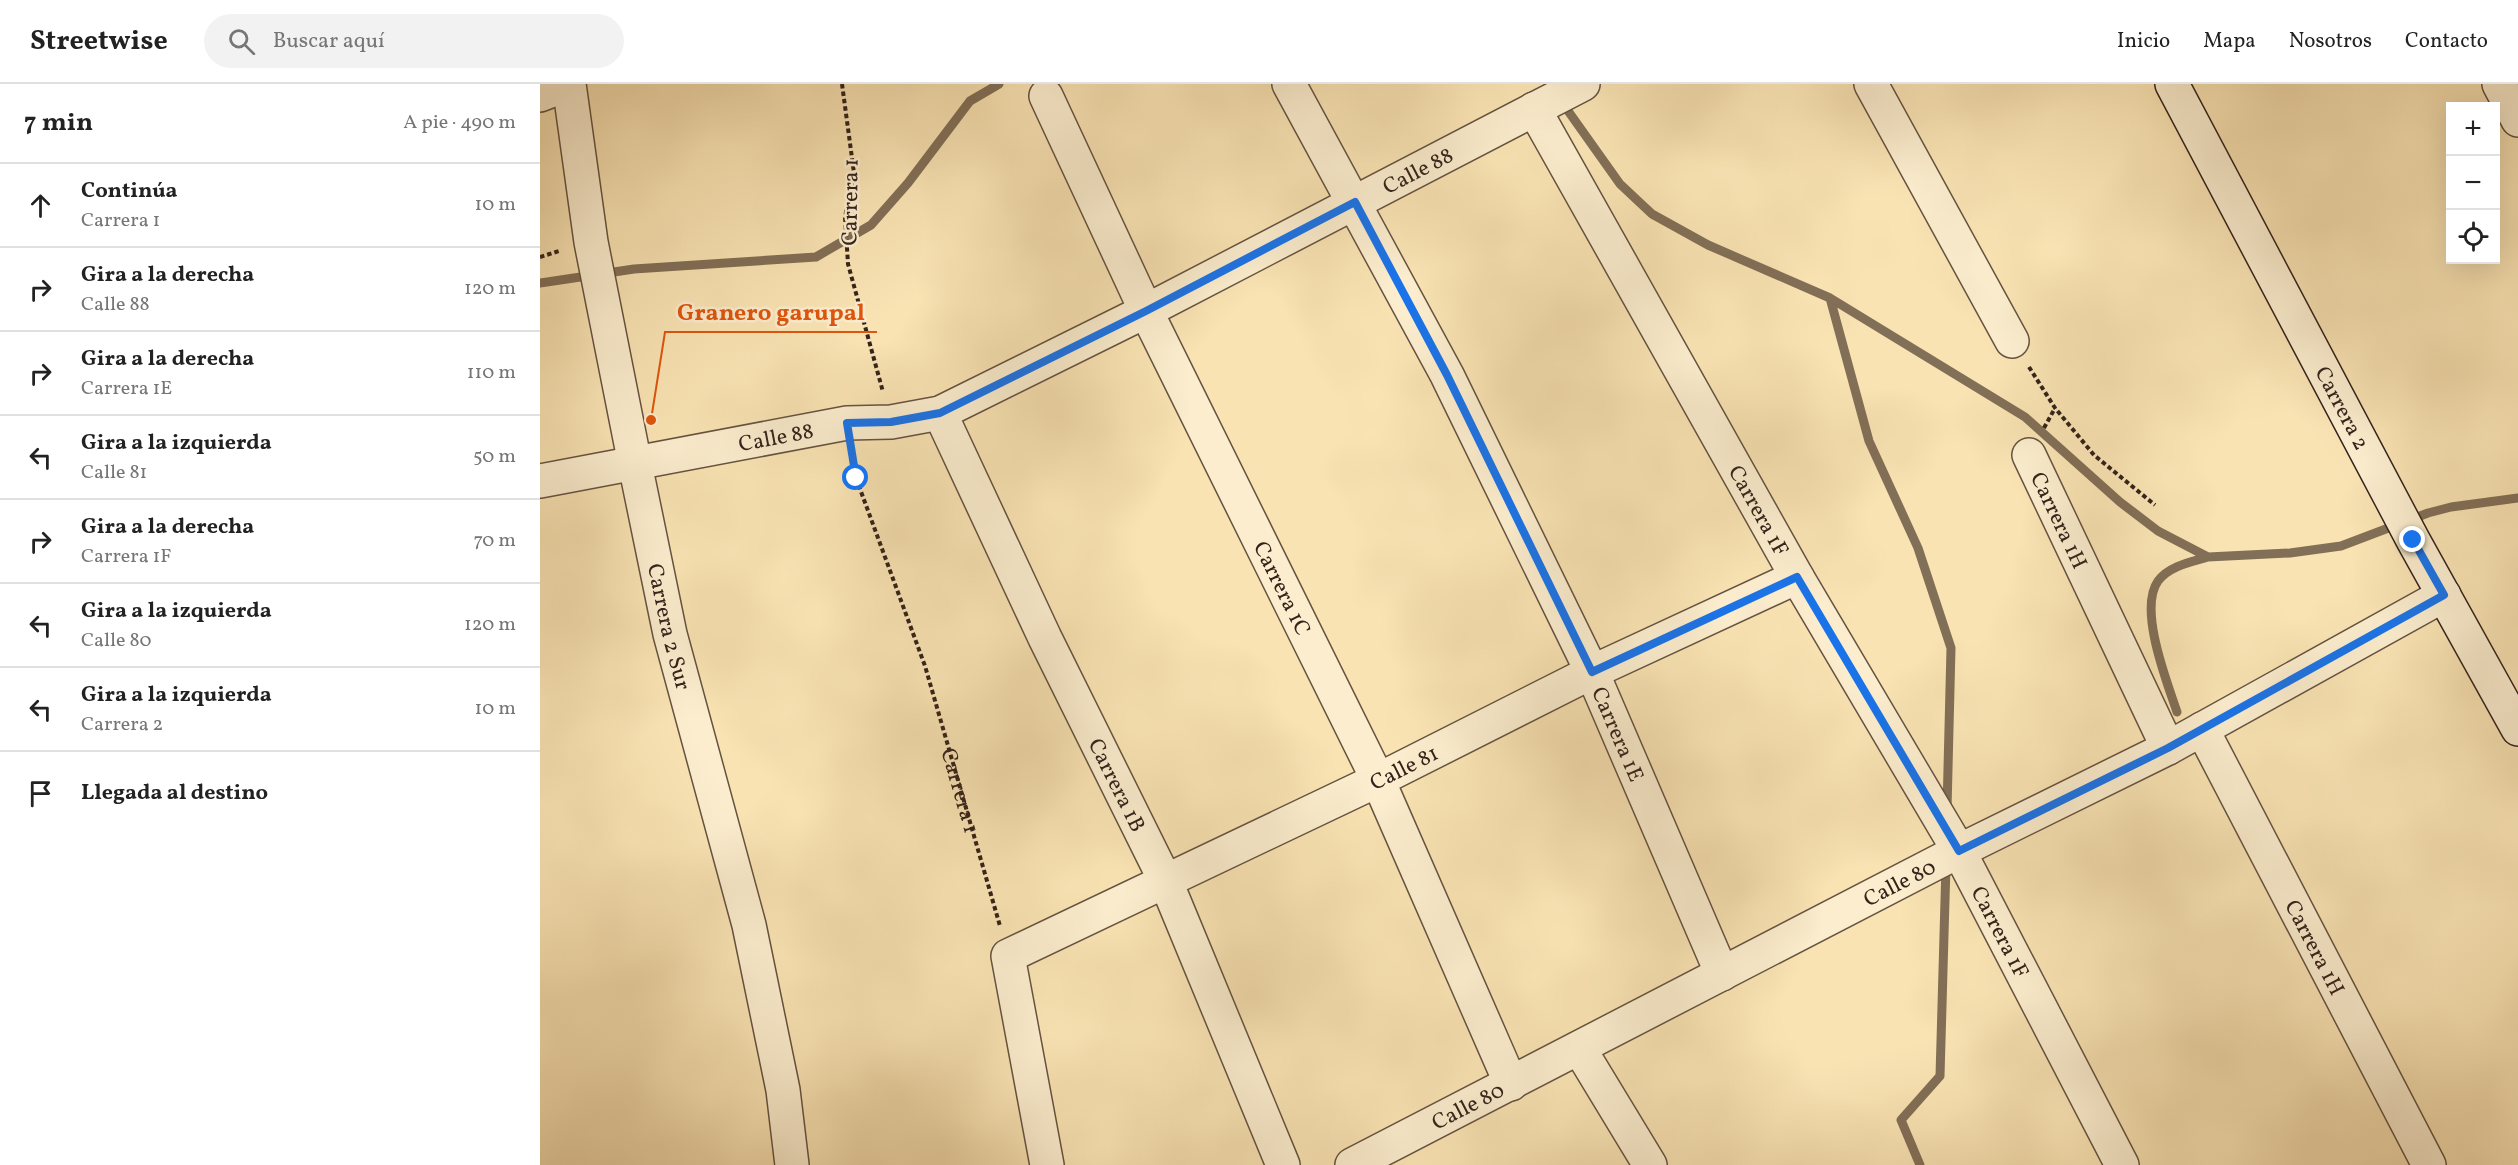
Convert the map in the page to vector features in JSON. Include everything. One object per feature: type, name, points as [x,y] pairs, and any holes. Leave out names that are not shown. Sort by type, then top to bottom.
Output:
[{"type":"street","points":[[540,95],[568,84]]},
{"type":"street","name":"Carrera 2 Sur","points":[[568,84],[591,242],[670,634],[749,925],[783,1090],[792,1165]]},
{"type":"street","name":"Carrera 1E","points":[[1289,84],[1447,375],[1592,672],[1722,974]]},
{"type":"street","points":[[1871,84],[2012,341]]},
{"type":"street","name":"Carrera 2","points":[[2172,84],[2391,500],[2518,729]]},
{"type":"street","points":[[2499,84],[2518,120]]},
{"type":"street","name":"Carrera 1C","points":[[1046,96],[1146,311],[1378,780],[1511,1084]]},
{"type":"street","name":"Calle 88","points":[[540,481],[847,423],[891,422],[940,413],[1146,311],[1558,96]]},
{"type":"street","name":"Carrera 1F","points":[[1558,96],[1797,577],[1959,851],[2122,1165]]},
{"type":"street","name":"Carrera 1B","points":[[940,413],[1045,638],[1166,882],[1283,1165]]},
{"type":"street","name":"Carrera 1H","points":[[2030,455],[2168,748]]},
{"type":"street","name":"Calle 81","points":[[1008,956],[1378,780],[1592,672],[1797,577]]},
{"type":"street","name":"Calle 80","points":[[1352,1165],[1959,851],[2168,748],[2444,595]]},
{"type":"street","name":"Carrera 1H","points":[[2202,729],[2429,1165]]},
{"type":"street","points":[[1008,956],[1047,1165]]},
{"type":"street","points":[[1579,1048],[1650,1165]]},
{"type":"path","name":"Carrera 1","points":[[842,84],[854,173],[845,217],[848,264],[891,422]]},
{"type":"path","points":[[2012,341],[2055,408],[2094,455],[2155,505]]},
{"type":"path","name":"Carrera 1","points":[[847,423],[856,478],[925,666],[1008,956]]},
{"type":"waterway","points":[[540,283],[634,269],[816,257],[871,225],[908,183],[970,101],[999,84]]},
{"type":"waterway","points":[[1561,101],[1620,184],[1652,214],[1708,245],[1830,298],[2025,417],[2120,502],[2158,531],[2208,557],[2290,553],[2341,546],[2428,513],[2451,507],[2518,498]]},
{"type":"waterway","points":[[1830,298],[1869,441],[1918,548],[1951,648],[1947,809]]},
{"type":"waterway","points":[[2177,712],[2156,646],[2151,609],[2153,593],[2158,581],[2168,572],[2181,565],[2208,557]]},
{"type":"waterway","points":[[1920,1165],[1901,1120],[1940,1076],[1946,865]]},
{"type":"place","name":"Granero garupal","points":[[651,420]]},
{"type":"route","points":[[856,478],[847,423],[891,422],[940,413],[1146,311],[1355,202],[1447,375],[1592,672],[1797,577],[1959,851],[2168,748],[2444,595],[2413,540]]}]
